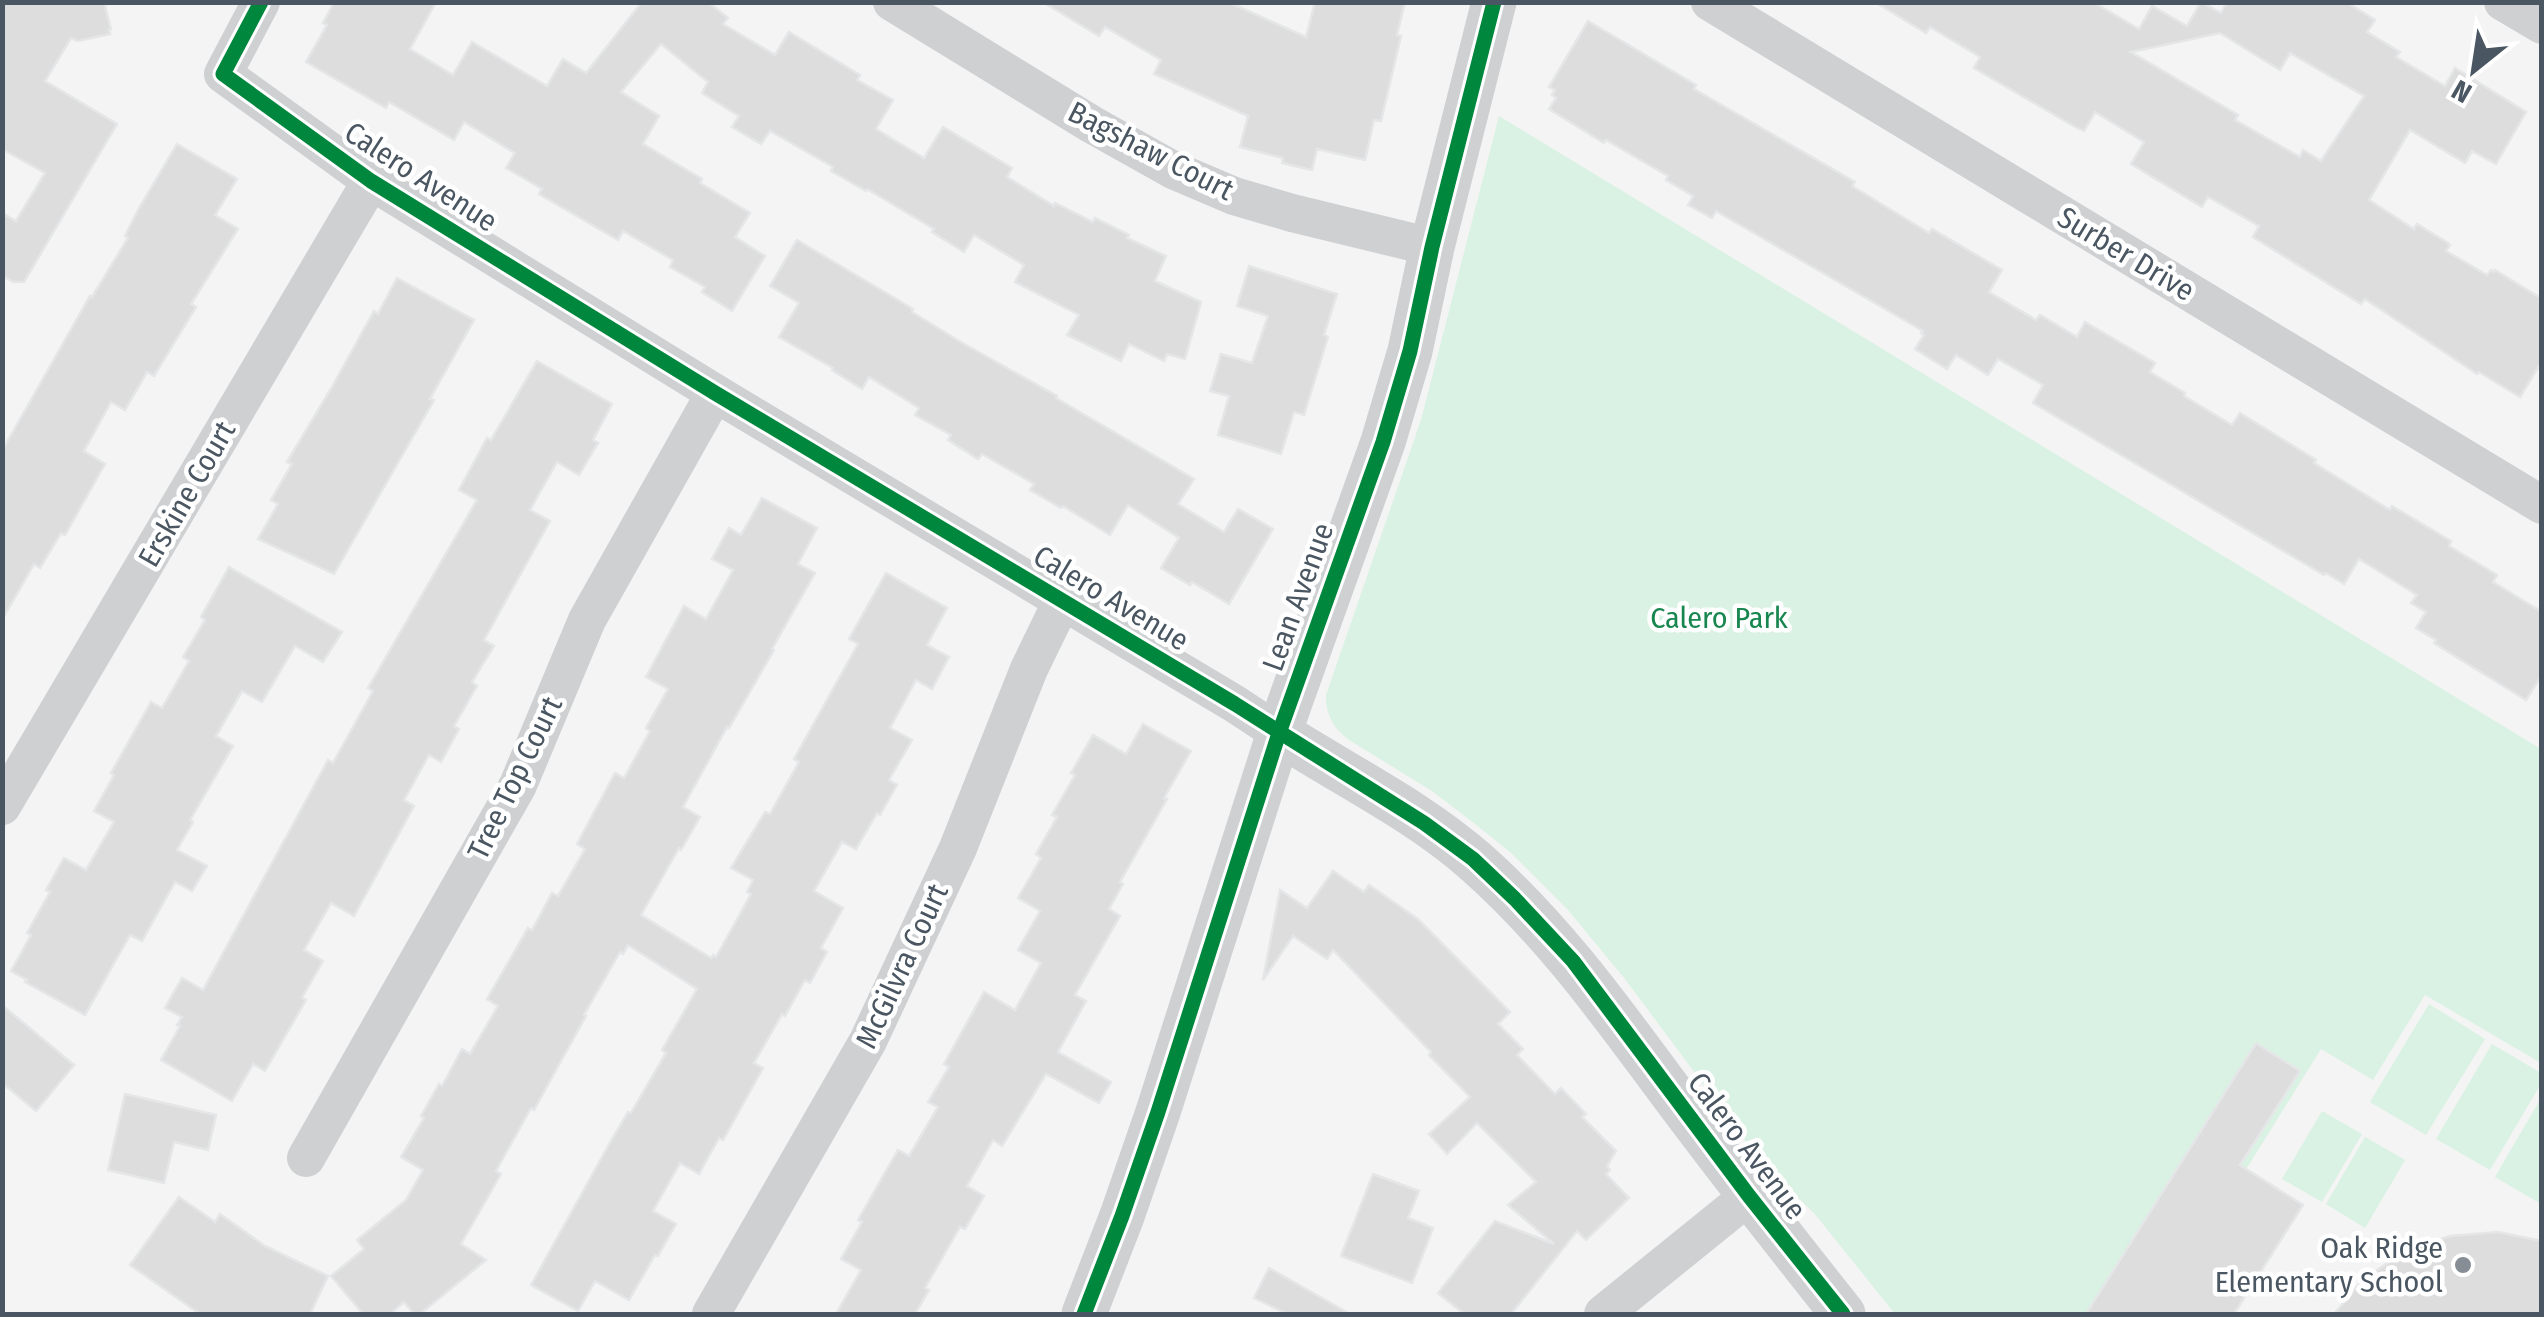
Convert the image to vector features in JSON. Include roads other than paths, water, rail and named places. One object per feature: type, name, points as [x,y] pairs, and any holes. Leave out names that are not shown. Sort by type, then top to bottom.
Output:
[{"type":"street","name":"Calero Avenue","points":[[260,2],[223,74],[371,181],[715,393],[1235,704],[1424,823],[1473,859],[1573,961],[1843,1314]]},
{"type":"street","name":"Bagshaw Court","points":[[892,2],[1173,170],[1234,196],[1432,247]]},
{"type":"street","name":"Lean Avenue","points":[[1084,1314],[1158,1112],[1279,733],[1382,442],[1410,351],[1494,2]]},
{"type":"street","name":"Surber Drive","points":[[1710,2],[2542,505]]},
{"type":"street","points":[[2503,2],[2542,25]]},
{"type":"street","name":"Erskine Court","points":[[2,806],[371,181]]},
{"type":"street","name":"Tree Top Court","points":[[306,1158],[518,785],[587,620],[715,393]]},
{"type":"street","name":"McGilvra Court","points":[[711,1314],[868,1042],[958,848],[1029,669],[1062,601]]},
{"type":"street","points":[[1603,1314],[1749,1196]]},
{"type":"place","name":"Oak Ridge Elementary School","points":[[2463,1265]]},
{"type":"park label","name":"Calero Park","points":[[1719,618]]}]
